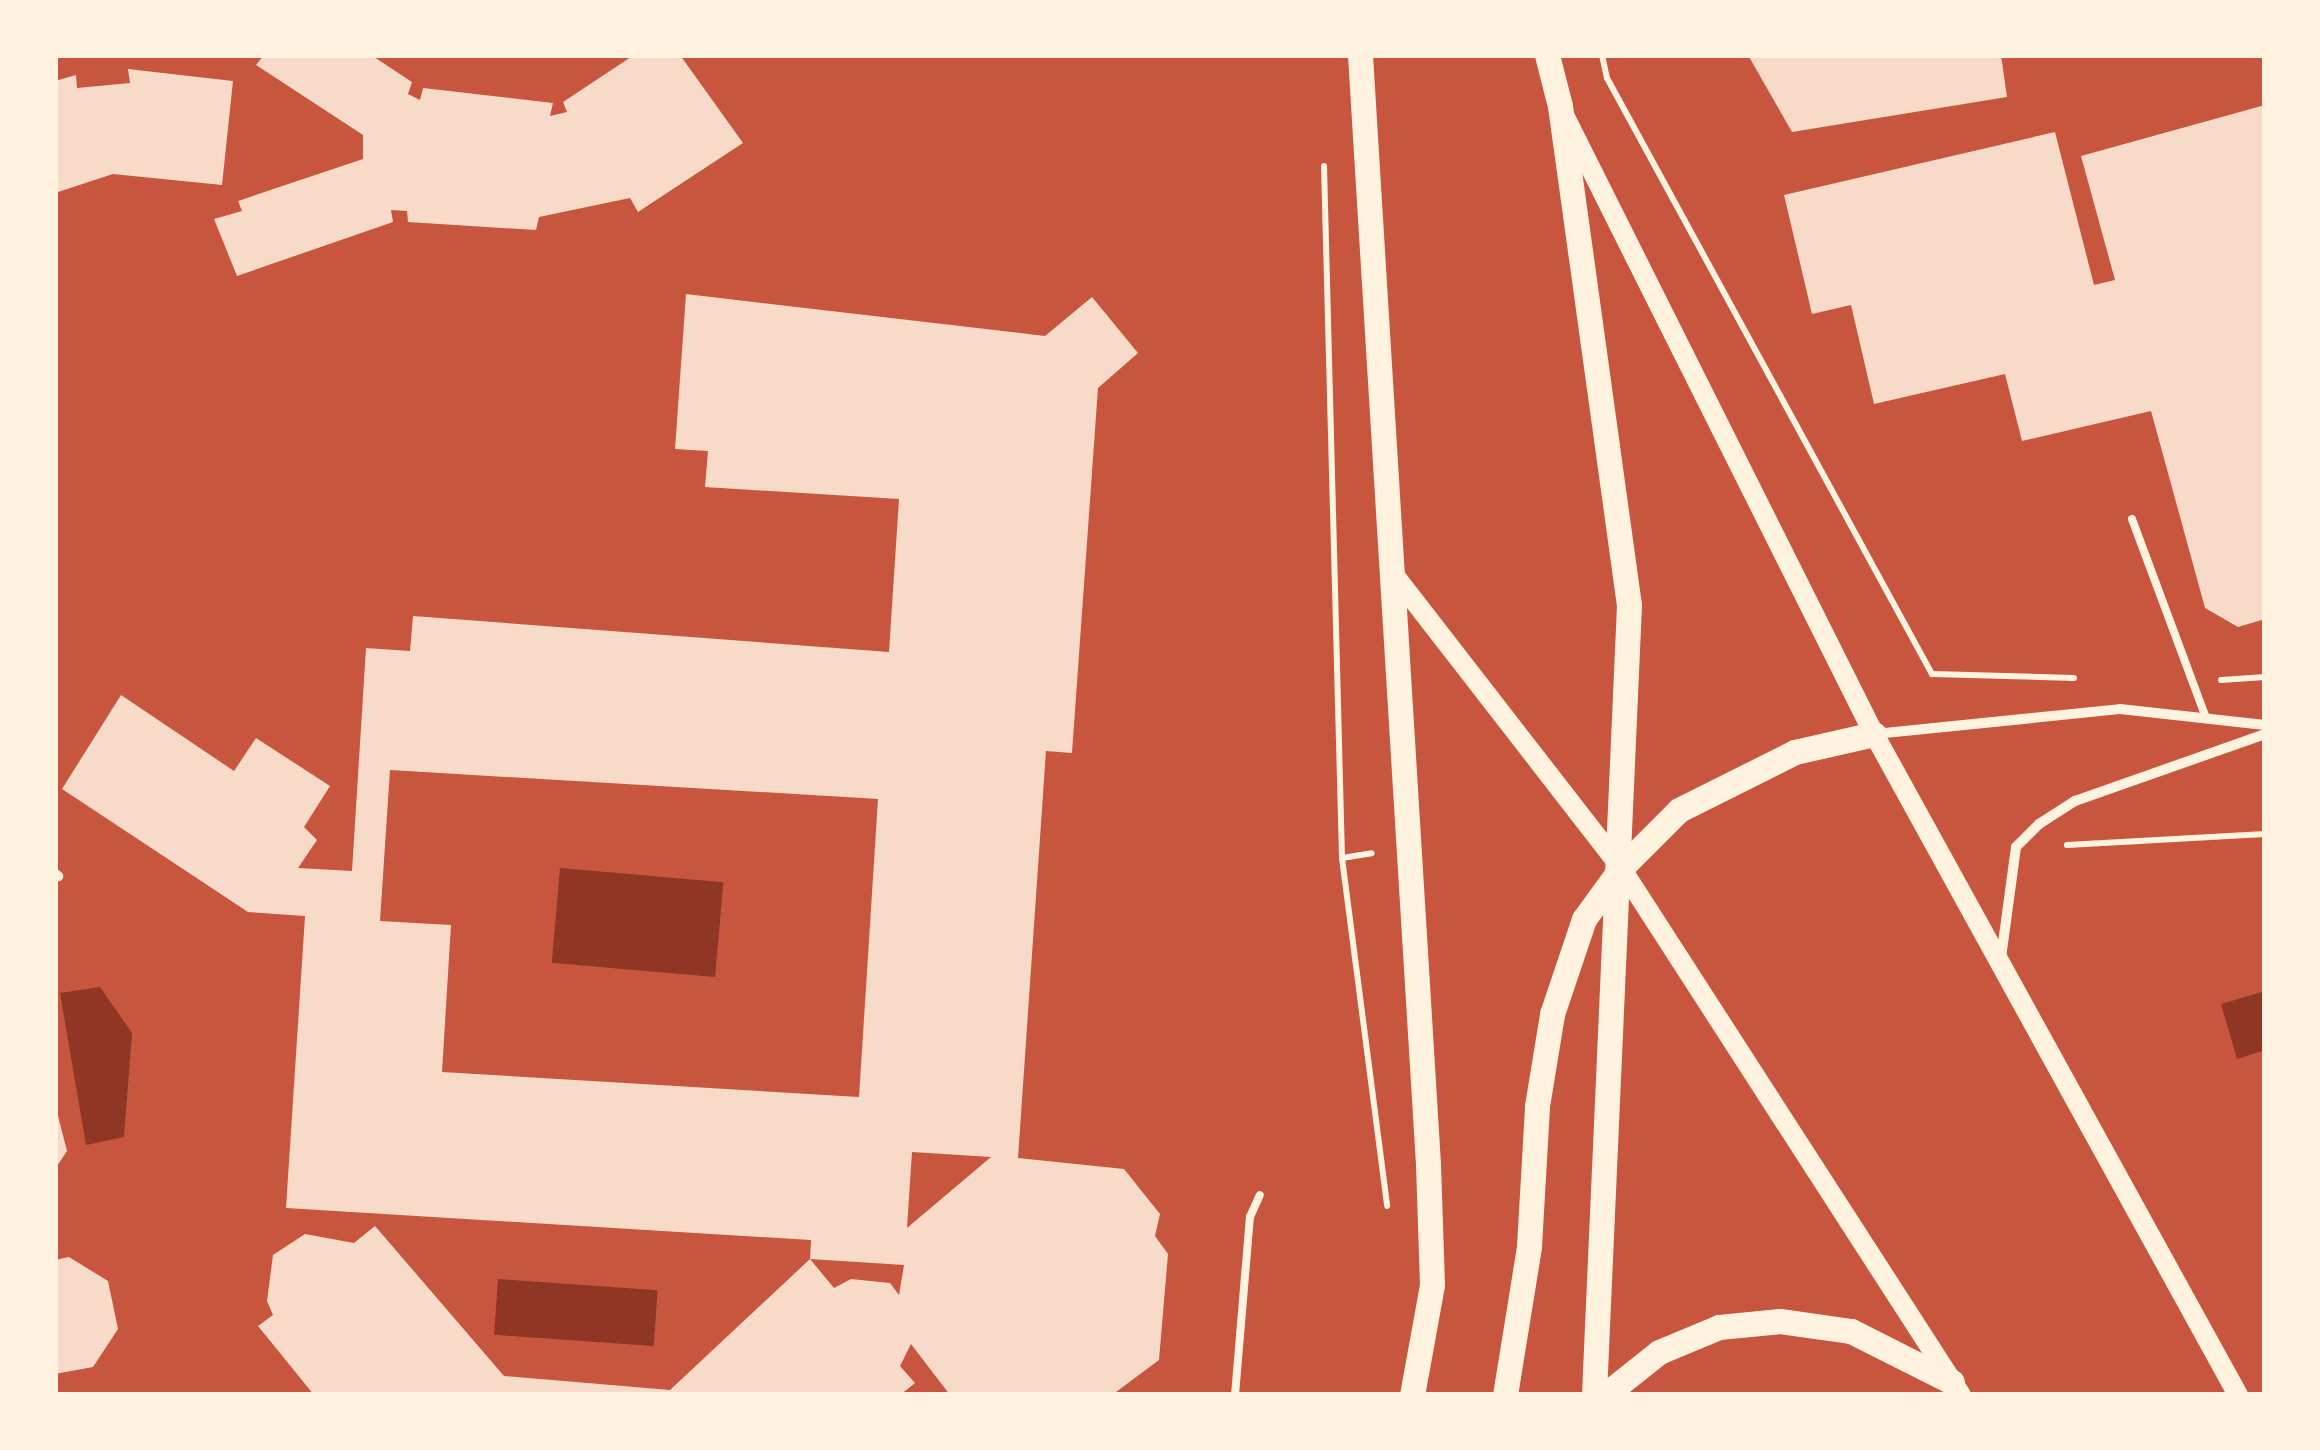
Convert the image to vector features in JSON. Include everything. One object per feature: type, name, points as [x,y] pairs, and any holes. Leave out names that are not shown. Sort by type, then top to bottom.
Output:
[{"type":"main road","points":[[1360,55],[1432,1285],[1412,1395]]},
{"type":"main road","points":[[1546,55],[1560,106],[1628,605],[1621,868],[1594,1395]]},
{"type":"main road","points":[[1560,106],[1874,734],[2238,1395]]},
{"type":"main road","points":[[1390,569],[1621,868],[1956,1388]]},
{"type":"main road","points":[[1505,1395],[1529,1246],[1537,1106],[1552,1014],[1584,920],[1621,868],[1679,810],[1725,783],[1795,752],[1874,734]]},
{"type":"main road","points":[[1604,1395],[1659,1352],[1720,1327],[1780,1321],[1851,1332],[1956,1388]]},
{"type":"street","points":[[1874,734],[2120,709],[2265,724]]},
{"type":"street","points":[[2000,968],[2006,887],[2016,848],[2075,801],[2265,734]]},
{"type":"lane","points":[[2132,519],[2206,718]]},
{"type":"lane","points":[[1235,1395],[1250,1217],[1260,1195]]},
{"type":"path","points":[[1602,55],[1607,78],[1932,674]]},
{"type":"path","points":[[1323,152],[1342,858],[1388,1219]]},
{"type":"path","points":[[2016,848],[2265,834]]},
{"type":"path","points":[[1342,858],[1408,848]]},
{"type":"shaded area","points":[[560,868],[723,882],[715,977],[552,963]]},
{"type":"shaded area","points":[[100,987],[132,1033],[124,1137],[86,1145],[60,993]]},
{"type":"shaded area","points":[[2265,991],[2265,1050],[2237,1059],[2221,1004]]},
{"type":"shaded area","points":[[498,1279],[658,1290],[654,1346],[494,1335]]},
{"type":"building","points":[[264,55],[371,55],[412,82],[408,94],[420,100],[423,88],[553,103],[550,116],[567,112],[563,102],[634,55],[680,55],[743,143],[638,212],[630,198],[539,217],[536,230],[408,222],[407,211],[391,210],[393,222],[237,276],[214,219],[242,211],[238,201],[363,159],[363,135],[256,65]]},
{"type":"building","points":[[1748,55],[2001,55],[2007,97],[1792,132]]},
{"type":"building","points":[[128,69],[233,81],[222,185],[113,174],[55,193],[55,81],[76,75],[77,88],[130,83]]},
{"type":"building","points":[[2265,105],[2265,619],[2238,627],[2205,608],[2151,411],[2022,441],[2005,374],[1874,404],[1851,305],[1812,314],[1784,195],[2055,132],[2094,285],[2115,280],[2081,156]]},
{"type":"building","points":[[686,294],[1045,336],[1092,297],[1138,353],[1098,388],[1072,753],[1046,751],[1018,1158],[1124,1169],[1160,1214],[1155,1236],[1168,1254],[1159,1360],[1112,1395],[950,1395],[911,1344],[900,1366],[915,1383],[900,1395],[314,1395],[258,1326],[273,1315],[267,1301],[273,1255],[305,1234],[354,1243],[375,1226],[504,1376],[670,1390],[810,1259],[811,1240],[286,1208],[305,916],[248,912],[62,789],[121,695],[234,771],[256,738],[330,786],[304,827],[317,840],[298,868],[352,871],[366,648],[410,651],[413,616],[889,652],[899,499],[705,487],[708,451],[675,449]],"holes":[[[390,770],[878,799],[859,1097],[442,1072],[451,925],[380,921]],[[912,1152],[991,1157],[907,1228]],[[810,1259],[904,1265],[899,1295],[890,1283],[851,1279],[834,1288]]]},
{"type":"building","points":[[55,1109],[67,1151],[55,1169]]},
{"type":"building","points":[[69,1257],[108,1281],[118,1329],[93,1367],[55,1374],[55,1260]]}]
